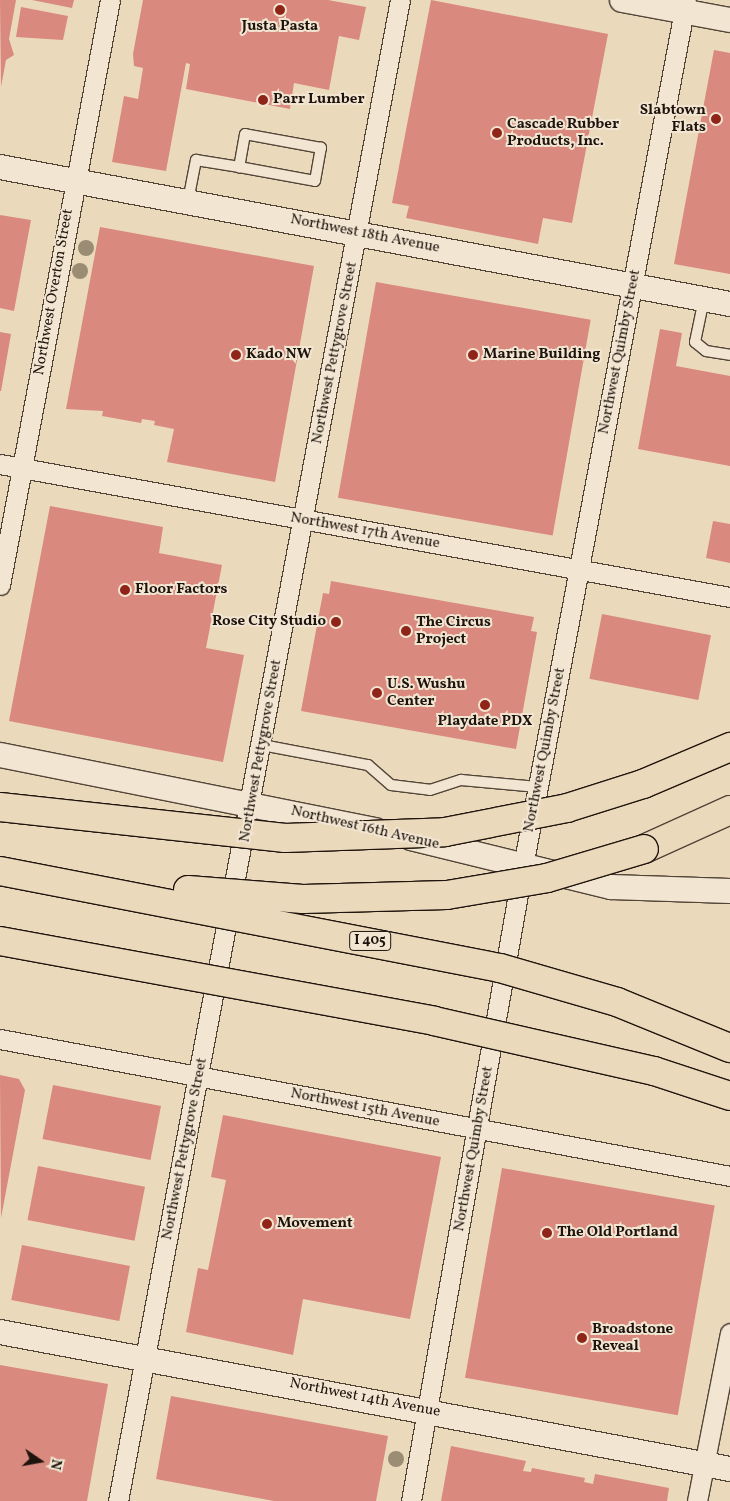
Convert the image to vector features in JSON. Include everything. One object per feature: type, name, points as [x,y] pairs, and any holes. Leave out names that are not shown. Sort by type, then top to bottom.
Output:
[{"type":"highway","points":[[0,807],[285,838],[445,832],[567,808],[642,784],[730,747]]},
{"type":"highway","points":[[0,875],[304,900],[447,896],[593,866],[644,849],[730,810]]},
{"type":"highway","name":"I 405","points":[[0,871],[500,968],[617,1002],[730,1048]]},
{"type":"highway","points":[[0,940],[443,1023],[654,1071],[730,1096]]},
{"type":"street","name":"Northwest Overton Street","points":[[0,585],[74,181],[110,0]]},
{"type":"street","name":"Northwest Pettygrove Street","points":[[118,1501],[144,1357],[200,1078],[252,803],[400,0]]},
{"type":"street","points":[[622,0],[685,6],[730,20]]},
{"type":"street","name":"Northwest Quimby Street","points":[[410,1501],[429,1410],[523,866],[685,6]]},
{"type":"street","name":"Northwest 18th Avenue","points":[[0,167],[730,304]]},
{"type":"street","name":"Northwest 17th Avenue","points":[[0,464],[730,596]]},
{"type":"street","name":"Northwest 16th Avenue","points":[[0,755],[252,803],[611,888],[730,891]]},
{"type":"street","name":"Northwest 15th Avenue","points":[[0,1039],[730,1176]]},
{"type":"street","name":"Northwest 14th Avenue","points":[[0,1332],[429,1410],[730,1469]]},
{"type":"street","points":[[697,1501],[730,1333]]},
{"type":"lane","points":[[188,201],[196,160],[315,180],[321,148],[246,134],[239,167]]},
{"type":"lane","points":[[704,299],[695,342],[706,351],[730,355]]},
{"type":"lane","points":[[262,745],[368,765],[391,785],[430,790],[461,780],[538,787]]},
{"type":"building","points":[[0,0],[16,0],[9,39],[14,55],[6,60],[1,87]]},
{"type":"building","points":[[32,0],[74,0],[72,8]]},
{"type":"building","points":[[143,0],[328,0],[366,7],[359,40],[339,36],[329,90],[294,83],[290,109],[186,89],[190,64],[186,63],[166,171],[112,162],[124,96],[138,99],[143,68],[134,66],[133,54]]},
{"type":"building","name":"Cascade Rubber Products, Inc.","points":[[431,0],[608,34],[572,223],[543,218],[538,244],[406,218],[409,206],[392,203]]},
{"type":"building","points":[[21,7],[68,16],[63,40],[16,37]]},
{"type":"building","points":[[714,50],[730,53],[730,274],[674,264]]},
{"type":"building","points":[[0,215],[31,220],[14,311],[0,308]]},
{"type":"building","name":"Kado NW","points":[[100,227],[314,266],[275,482],[167,462],[174,429],[154,425],[155,421],[142,419],[141,423],[102,416],[103,411],[66,409]]},
{"type":"building","points":[[376,282],[591,320],[553,536],[338,498]]},
{"type":"building","points":[[660,329],[682,333],[676,366],[730,376],[730,466],[638,449]]},
{"type":"building","points":[[0,332],[11,334],[1,391],[0,391]]},
{"type":"building","points":[[50,506],[163,527],[159,553],[222,565],[206,648],[244,655],[223,762],[9,721]]},
{"type":"building","points":[[713,521],[730,524],[730,563],[706,558]]},
{"type":"building","points":[[331,581],[534,617],[531,631],[537,632],[516,749],[301,711],[323,593],[329,594]]},
{"type":"building","points":[[602,614],[711,635],[698,700],[589,679]]},
{"type":"building","points":[[0,1075],[19,1079],[25,1090],[1,1218]]},
{"type":"building","points":[[53,1085],[161,1106],[150,1160],[43,1139]]},
{"type":"building","points":[[223,1115],[441,1157],[410,1319],[303,1299],[293,1355],[186,1332],[198,1268],[208,1270],[226,1180],[211,1177]]},
{"type":"building","points":[[38,1166],[145,1187],[135,1241],[28,1220]]},
{"type":"building","name":"Broadstone Reveal","points":[[502,1168],[715,1206],[678,1415],[465,1378]]},
{"type":"building","points":[[22,1245],[130,1266],[119,1321],[11,1300]]},
{"type":"building","points":[[0,1365],[108,1384],[87,1501],[0,1501]]},
{"type":"building","points":[[171,1396],[388,1436],[376,1501],[274,1501],[156,1479]]},
{"type":"building","points":[[451,1446],[526,1461],[523,1471],[531,1472],[532,1468],[585,1478],[584,1482],[593,1484],[595,1474],[669,1488],[667,1501],[441,1501]]},
{"type":"place","name":"Justa Pasta","points":[[280,10]]},
{"type":"place","name":"Parr Lumber","points":[[263,100]]},
{"type":"place","name":"Slabtown Flats","points":[[716,119]]},
{"type":"place","name":"Cascade Rubber Products, Inc.","points":[[497,133]]},
{"type":"place","name":"Kado NW","points":[[236,355]]},
{"type":"place","name":"Marine Building","points":[[473,355]]},
{"type":"place","name":"Floor Factors","points":[[125,590]]},
{"type":"place","name":"Rose City Studio","points":[[336,622]]},
{"type":"place","name":"The Circus Project","points":[[406,631]]},
{"type":"place","name":"U.S. Wushu Center","points":[[377,693]]},
{"type":"place","name":"Playdate PDX","points":[[485,705]]},
{"type":"place","name":"Movement","points":[[267,1224]]},
{"type":"place","name":"The Old Portland","points":[[547,1233]]},
{"type":"place","name":"Broadstone Reveal","points":[[582,1338]]}]
